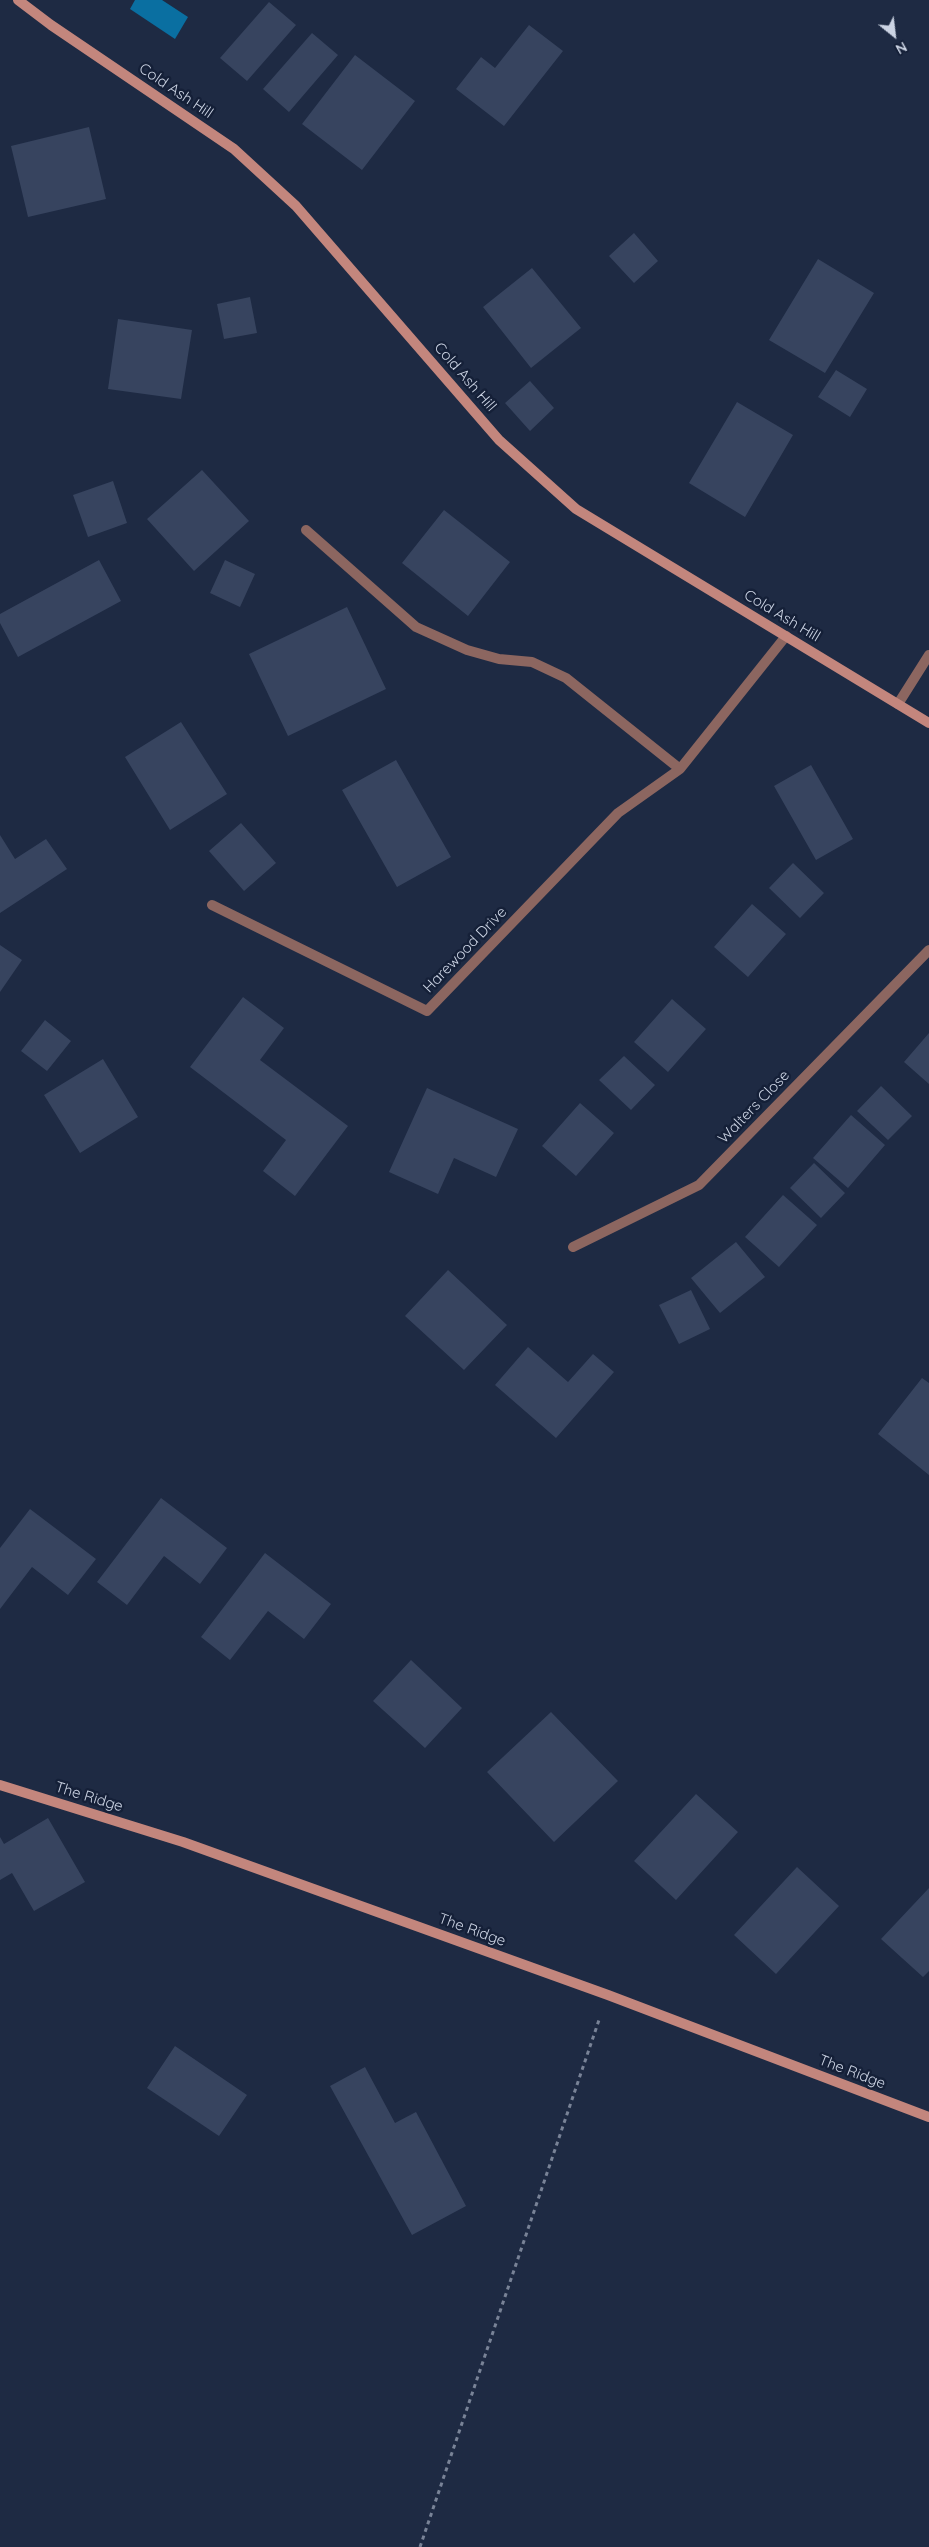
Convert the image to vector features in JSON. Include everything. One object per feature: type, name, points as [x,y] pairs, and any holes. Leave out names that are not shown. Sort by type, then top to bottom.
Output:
[{"type":"street","name":"Cold Ash Hill","points":[[18,0],[51,25],[234,149],[290,200],[499,440],[576,509],[929,723]]},
{"type":"street","points":[[306,530],[416,627],[467,650],[499,659],[532,662],[566,678],[680,769]]},
{"type":"street","name":"Harewood Drive","points":[[212,905],[426,1011],[618,813],[680,769],[786,636]]},
{"type":"street","points":[[898,704],[929,655]]},
{"type":"street","name":"Walters Close","points":[[573,1246],[699,1185],[929,950]]},
{"type":"street","name":"The Ridge","points":[[0,1785],[183,1842],[608,1995],[929,2118]]},
{"type":"path","points":[[420,2547],[608,1995]]},
{"type":"water","points":[[135,0],[162,0],[188,17],[175,39],[130,9]]},
{"type":"building","points":[[269,2],[296,25],[247,81],[220,58]]},
{"type":"building","points":[[529,25],[563,51],[504,126],[456,89],[481,57],[495,68]]},
{"type":"building","points":[[312,33],[338,55],[289,112],[263,89]]},
{"type":"building","points":[[355,55],[415,101],[362,170],[302,124]]},
{"type":"building","points":[[89,127],[106,199],[28,217],[11,146]]},
{"type":"building","points":[[634,233],[658,261],[634,283],[609,256]]},
{"type":"building","points":[[818,259],[874,293],[825,373],[769,340]]},
{"type":"building","points":[[532,268],[581,328],[531,368],[483,307]]},
{"type":"building","points":[[250,297],[257,333],[224,339],[217,304]]},
{"type":"building","points":[[118,319],[192,330],[181,399],[108,389]]},
{"type":"building","points":[[836,370],[867,389],[850,417],[818,397]]},
{"type":"building","points":[[530,381],[554,408],[530,431],[505,403]]},
{"type":"building","points":[[737,402],[793,435],[745,517],[689,483]]},
{"type":"building","points":[[202,470],[249,521],[194,571],[147,519]]},
{"type":"building","points":[[113,481],[127,523],[88,537],[73,495]]},
{"type":"building","points":[[444,510],[510,562],[468,616],[402,563]]},
{"type":"building","points":[[99,560],[121,601],[18,657],[0,623],[0,614]]},
{"type":"building","points":[[225,560],[255,574],[240,607],[210,593]]},
{"type":"building","points":[[347,607],[386,689],[288,736],[249,654]]},
{"type":"building","points":[[181,722],[227,794],[170,830],[125,757]]},
{"type":"building","points":[[396,760],[451,857],[397,887],[342,790]]},
{"type":"building","points":[[811,765],[853,839],[816,860],[774,786]]},
{"type":"building","points":[[241,823],[276,863],[244,891],[209,851]]},
{"type":"building","points":[[0,835],[15,859],[46,839],[67,869],[0,913]]},
{"type":"building","points":[[793,863],[824,893],[800,918],[769,888]]},
{"type":"building","points":[[752,904],[786,934],[748,977],[714,947]]},
{"type":"building","points":[[0,945],[22,960],[0,992]]},
{"type":"building","points":[[243,997],[284,1028],[260,1060],[348,1126],[295,1196],[263,1171],[286,1140],[190,1067]]},
{"type":"building","points":[[672,999],[706,1029],[668,1072],[634,1042]]},
{"type":"building","points":[[45,1020],[71,1041],[47,1071],[21,1051]]},
{"type":"building","points":[[929,1033],[929,1084],[904,1062]]},
{"type":"building","points":[[624,1056],[655,1085],[631,1110],[599,1080]]},
{"type":"building","points":[[103,1059],[138,1117],[80,1153],[44,1095]]},
{"type":"building","points":[[881,1086],[912,1116],[888,1140],[857,1111]]},
{"type":"building","points":[[427,1088],[518,1129],[496,1177],[454,1158],[438,1194],[389,1172]]},
{"type":"building","points":[[580,1103],[614,1133],[576,1176],[542,1146]]},
{"type":"building","points":[[851,1115],[885,1145],[848,1188],[813,1158]]},
{"type":"building","points":[[814,1163],[845,1193],[821,1218],[790,1188]]},
{"type":"building","points":[[783,1195],[817,1225],[779,1267],[745,1237]]},
{"type":"building","points":[[736,1242],[765,1277],[720,1313],[691,1278]]},
{"type":"building","points":[[448,1270],[507,1325],[464,1370],[405,1316]]},
{"type":"building","points":[[691,1290],[710,1329],[679,1344],[659,1305]]},
{"type":"building","points":[[528,1347],[568,1382],[593,1354],[614,1372],[556,1438],[495,1385]]},
{"type":"building","points":[[922,1378],[929,1383],[929,1475],[878,1434]]},
{"type":"building","points":[[161,1498],[227,1548],[200,1584],[164,1556],[127,1605],[97,1582]]},
{"type":"building","points":[[30,1509],[96,1559],[68,1595],[32,1567],[0,1609],[0,1548]]},
{"type":"building","points":[[265,1553],[331,1604],[304,1639],[268,1611],[230,1660],[201,1637]]},
{"type":"building","points":[[411,1660],[462,1708],[425,1748],[373,1701]]},
{"type":"building","points":[[551,1712],[618,1781],[554,1842],[487,1772]]},
{"type":"building","points":[[696,1794],[738,1832],[676,1900],[634,1861]]},
{"type":"building","points":[[48,1818],[85,1882],[34,1911],[12,1873],[0,1880],[0,1837],[4,1844]]},
{"type":"building","points":[[797,1867],[839,1906],[776,1974],[734,1935]]},
{"type":"building","points":[[929,1888],[929,1971],[923,1977],[881,1939]]},
{"type":"building","points":[[175,2046],[247,2095],[219,2136],[147,2088]]},
{"type":"building","points":[[365,2067],[395,2123],[416,2112],[466,2206],[412,2235],[330,2086]]}]
